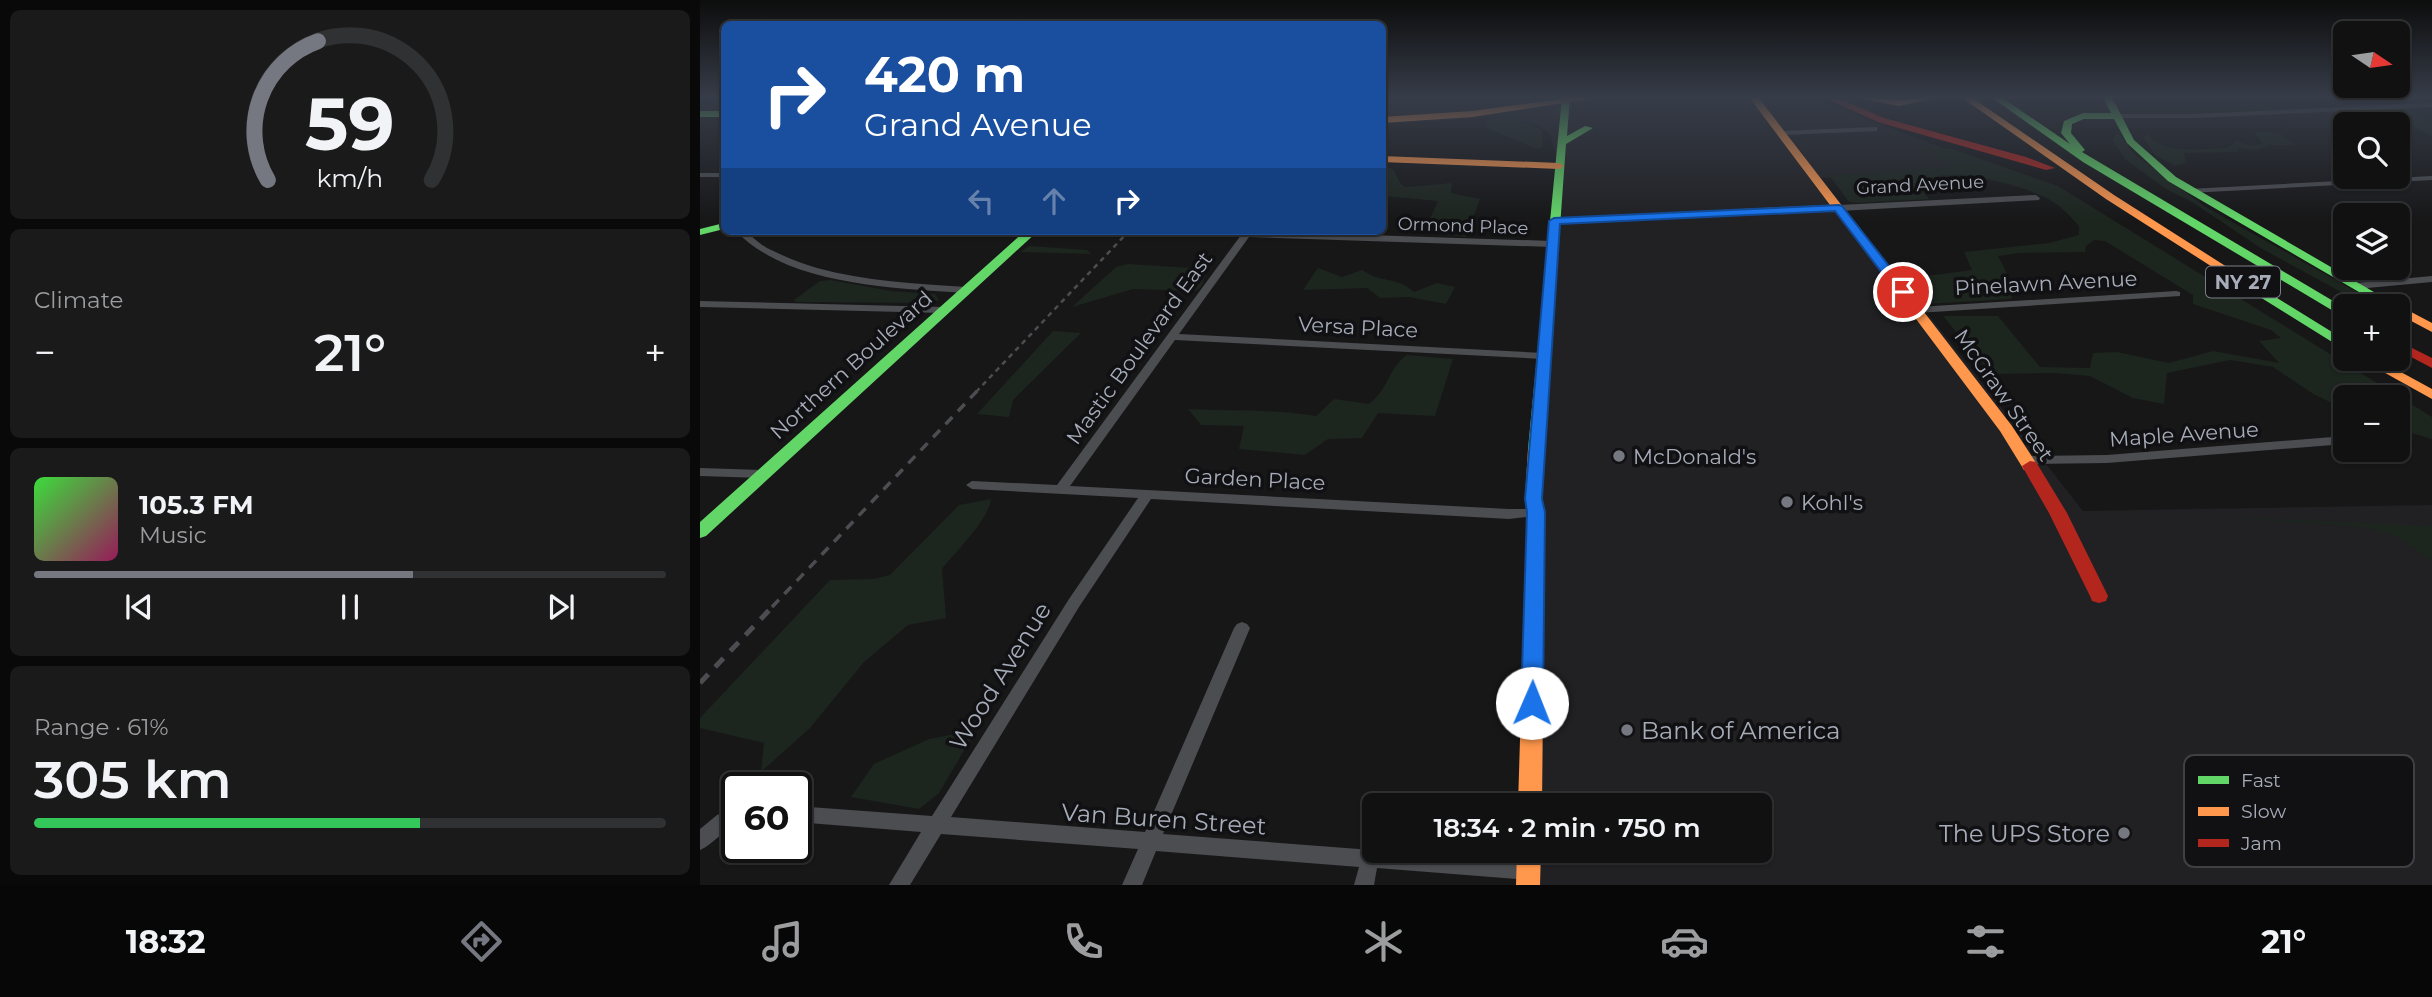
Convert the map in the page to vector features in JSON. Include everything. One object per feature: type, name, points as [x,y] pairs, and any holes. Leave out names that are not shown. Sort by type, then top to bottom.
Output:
[{"type":"main road","points":[[1530,793],[1536,512],[1533,499],[1562,138]]},
{"type":"main road","points":[[1561,143],[1569,138]]},
{"type":"main road","name":"McGraw Street","points":[[1785,138],[1998,416],[2058,513],[2099,596]]},
{"type":"main road","points":[[1954,138],[2040,164],[2142,218]]},
{"type":"main road","name":"NY 27","points":[[2025,138],[2142,218],[2333,338]]},
{"type":"main road","name":"NY 27","points":[[2058,138],[2333,307]]},
{"type":"main road","points":[[2070,138],[2114,175]]},
{"type":"main road","points":[[2129,138],[2143,156],[2189,191],[2370,294]]},
{"type":"main road","points":[[1386,159],[1559,166]]},
{"type":"main road","name":"Grand Avenue","points":[[1554,221],[1839,208]]},
{"type":"main road","points":[[700,232],[721,227]]},
{"type":"main road","name":"Northern Boulevard","points":[[700,532],[1027,235]]},
{"type":"main road","points":[[2410,316],[2432,328]]},
{"type":"main road","points":[[2410,352],[2432,364]]},
{"type":"main road","points":[[2389,371],[2432,395]]},
{"type":"street","points":[[700,175],[721,175]]},
{"type":"street","points":[[2189,191],[2432,178]]},
{"type":"street","name":"Grand Avenue","points":[[1839,208],[2036,198]]},
{"type":"street","points":[[745,235],[765,250],[822,271],[896,285],[966,289]]},
{"type":"street","name":"Mastic Boulevard East","points":[[1060,489],[1246,235]]},
{"type":"street","name":"Ormond Place","points":[[1324,235],[1552,244]]},
{"type":"street","points":[[2356,286],[2432,279]]},
{"type":"street","name":"Pinelawn Avenue","points":[[1917,310],[2176,294]]},
{"type":"street","points":[[700,304],[943,310]]},
{"type":"street","name":"Versa Place","points":[[1172,337],[1543,356]]},
{"type":"street","name":"Maple Avenue","points":[[2026,460],[2107,459],[2333,441]]},
{"type":"street","points":[[700,472],[762,474]]},
{"type":"street","name":"Garden Place","points":[[972,485],[1509,514],[1536,512]]},
{"type":"street","name":"Wood Avenue","points":[[899,885],[1074,603],[1147,495]]},
{"type":"street","points":[[1132,885],[1242,628]]},
{"type":"street","name":"Van Buren Street","points":[[812,815],[1362,859]]},
{"type":"street","points":[[700,841],[721,825]]},
{"type":"street","points":[[1364,885],[1369,863]]},
{"type":"street","name":"Van Buren Street","points":[[1396,863],[1528,878]]},
{"type":"shaded area","points":[[1511,138],[1542,138],[1542,147],[1537,149]]},
{"type":"shaded area","points":[[1551,138],[1917,138],[1996,168],[1821,178],[2083,511],[2432,505],[2432,885],[1528,885],[1529,863],[1772,863],[1772,793],[1530,793],[1536,512],[1559,165]]},
{"type":"shaded area","points":[[2113,138],[2122,138],[2134,154],[2204,206],[2361,294],[2345,294],[2262,249],[2192,202],[2166,189],[2126,160]]},
{"type":"shaded area","points":[[2144,138],[2183,149],[2227,148],[2236,141],[2252,146],[2263,143],[2259,138],[2286,138],[2295,145],[2270,145],[2257,150],[2239,148],[2237,152],[2184,153],[2186,163],[2175,166],[2155,155]]},
{"type":"shaded area","points":[[1913,145],[1952,149],[2058,186],[2333,356],[2333,371],[2358,371],[2380,385],[2333,385],[2333,403],[2315,395],[2273,367],[2230,360],[2167,373],[2164,404],[2133,398],[2090,376],[2055,373],[1991,374],[1943,316],[1998,316],[2040,367],[2090,368],[2093,353],[2117,352],[2169,363],[2213,351],[2279,363],[2259,341],[2281,338],[2271,330],[2193,304],[2193,295],[2105,241],[2094,240],[2086,246],[2085,252],[1998,256],[2015,289],[2011,299],[1927,304],[1911,278],[1972,270],[1964,252],[2049,243],[2079,235],[2079,226],[2062,208],[2039,194],[2003,183],[1982,178],[1943,176],[1928,179],[1918,186],[1929,199],[1856,203],[1849,202],[1829,175],[1952,167],[1947,161]]},
{"type":"shaded area","points":[[1386,167],[1393,169],[1405,187],[1452,183],[1451,193],[1480,199],[1466,237],[1424,232],[1438,201],[1386,196]]},
{"type":"shaded area","points":[[1029,246],[1087,250],[1091,254],[1020,252]]},
{"type":"shaded area","points":[[1128,264],[1208,269],[1201,287],[1195,291],[1133,289],[1072,307],[1116,267]]},
{"type":"shaded area","points":[[1318,268],[1342,277],[1362,270],[1400,283],[1414,292],[1437,283],[1455,287],[1446,304],[1409,297],[1380,298],[1367,288],[1303,290]]},
{"type":"shaded area","points":[[831,280],[891,291],[935,294],[939,300],[930,303],[794,300],[820,281]]},
{"type":"shaded area","points":[[1053,331],[1081,333],[1013,400],[1009,417],[977,414]]},
{"type":"shaded area","points":[[1407,355],[1453,359],[1435,416],[1378,413],[1362,438],[1328,439],[1305,455],[1239,449],[1244,426],[1201,425],[1188,409],[1268,411],[1316,416],[1334,399],[1369,404]]},
{"type":"shaded area","points":[[2410,403],[2432,417],[2432,439],[2410,433]]},
{"type":"shaded area","points":[[991,499],[989,508],[978,526],[942,569],[946,618],[908,625],[864,662],[810,728],[761,772],[764,743],[700,728],[700,718],[830,580],[873,579],[890,575],[959,505]]},
{"type":"shaded area","points":[[2221,517],[2432,526],[2432,561],[2395,536],[2362,527]]},
{"type":"shaded area","points":[[976,730],[939,793],[919,809],[851,797],[874,764],[929,739]]},
{"type":"railway","points":[[976,392],[1125,235]]},
{"type":"railway","points":[[772,607],[978,390]]},
{"type":"railway","points":[[700,683],[774,605]]},
{"type":"traffic: fast","points":[[1536,449],[1562,138]]},
{"type":"traffic: fast","points":[[1561,143],[1569,138]]},
{"type":"traffic: fast","points":[[2055,138],[2087,160],[2333,307]]},
{"type":"traffic: fast","points":[[2070,138],[2080,150]]},
{"type":"traffic: fast","points":[[2129,138],[2172,179],[2371,294]]},
{"type":"traffic: fast","points":[[700,232],[721,227]]},
{"type":"traffic: fast","points":[[700,532],[1028,235]]},
{"type":"traffic: fast","points":[[2243,281],[2333,338]]},
{"type":"traffic: slow","points":[[1785,138],[2007,429],[2030,466]]},
{"type":"traffic: slow","points":[[2025,138],[2110,197],[2243,281]]},
{"type":"traffic: slow","points":[[1386,159],[1559,166]]},
{"type":"traffic: slow","points":[[1554,221],[1839,208]]},
{"type":"traffic: slow","points":[[2410,316],[2432,328]]},
{"type":"traffic: slow","points":[[2389,371],[2432,395]]},
{"type":"traffic: slow","points":[[1530,793],[1536,512],[1533,498],[1536,449]]},
{"type":"traffic: slow","points":[[1528,885],[1529,863]]},
{"type":"traffic: jam","points":[[1947,138],[2050,168]]},
{"type":"traffic: jam","points":[[2410,352],[2432,364]]},
{"type":"traffic: jam","points":[[2030,466],[2058,513],[2099,596]]},
{"type":"place","name":"McDonald's","points":[[1619,456]]},
{"type":"place","name":"Kohl's","points":[[1787,502]]},
{"type":"place","name":"Bank of America","points":[[1627,730]]},
{"type":"place","name":"The UPS Store","points":[[2124,833]]},
{"type":"route","points":[[1532,703],[1536,512],[1533,499],[1554,221],[1839,208],[1903,292]]}]
